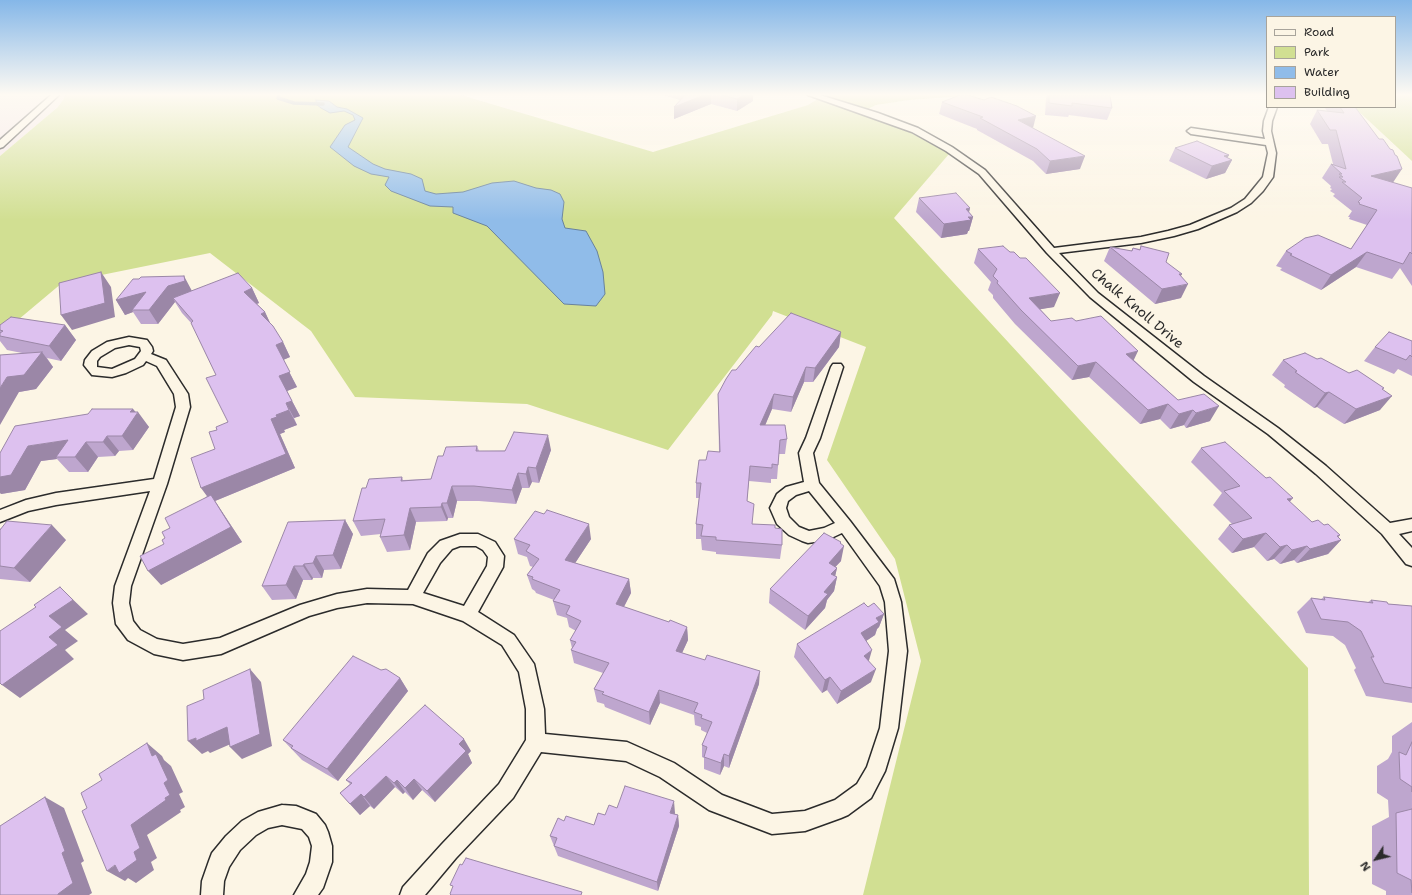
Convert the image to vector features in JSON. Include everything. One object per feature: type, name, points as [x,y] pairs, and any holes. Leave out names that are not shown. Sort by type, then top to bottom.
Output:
[{"type":"street","points":[[0,144],[8,137]]},
{"type":"street","name":"Chalk Knoll Drive","points":[[928,137],[958,154],[982,172],[1051,251],[1094,295],[1199,379],[1273,431],[1321,470],[1387,530],[1412,559]]},
{"type":"street","points":[[1229,137],[1271,143]]},
{"type":"street","points":[[1051,251],[1163,236],[1194,228],[1217,219],[1248,201],[1260,189],[1268,177],[1271,164],[1271,143],[1269,137]]},
{"type":"street","points":[[144,356],[162,363],[181,394],[183,407],[180,425],[123,586],[121,603],[125,624],[134,635],[154,646],[183,652],[221,646],[306,610],[337,601],[367,596],[412,598],[468,615],[508,640],[528,670],[535,709],[536,742],[506,792],[449,851],[410,895]]},
{"type":"street","points":[[536,742],[627,752],[667,770],[716,803],[772,824],[805,821],[841,808],[864,792],[875,771],[889,728],[898,651],[893,602],[888,584],[846,525],[812,485],[806,453],[813,438],[837,367]]},
{"type":"street","points":[[0,516],[26,506],[56,499],[160,484]]},
{"type":"street","points":[[812,485],[791,491],[782,498],[778,508],[782,520],[794,531],[808,537],[827,534],[846,525]]},
{"type":"street","points":[[1387,530],[1412,526]]},
{"type":"street","points":[[412,598],[434,558],[446,546],[460,540],[478,540],[489,546],[496,556],[495,567],[468,615]]},
{"type":"street","points":[[212,895],[213,881],[220,861],[233,843],[249,828],[265,819],[282,815],[296,816],[309,821],[318,832],[322,846],[321,862],[315,880],[305,895]]},
{"type":"shaded area","points":[[0,137],[23,137],[0,156]]},
{"type":"green space","points":[[23,137],[602,137],[653,152],[703,137],[918,137],[949,154],[894,218],[1308,668],[1309,895],[863,895],[921,661],[895,559],[827,460],[866,347],[773,311],[772,315],[668,450],[527,404],[355,397],[311,331],[210,253],[62,283],[0,335],[0,156]]},
{"type":"green space","points":[[1386,137],[1412,137],[1412,161]]},
{"type":"water","points":[[337,137],[353,137],[348,147],[373,164],[385,169],[411,174],[422,179],[425,191],[436,194],[463,192],[492,183],[514,181],[536,188],[551,190],[560,194],[564,202],[562,219],[565,228],[586,231],[597,251],[603,272],[605,294],[596,306],[564,304],[487,226],[453,213],[453,207],[430,206],[391,191],[385,185],[389,177],[371,174],[354,166],[330,147]]},
{"type":"building","points":[[1015,137],[1049,137],[1085,156],[1050,161],[1037,149]]},
{"type":"building","points":[[1338,137],[1377,137],[1379,139],[1383,139],[1397,156],[1402,169],[1371,176],[1412,188],[1412,254],[1410,252],[1403,264],[1367,252],[1331,275],[1290,255],[1292,254],[1286,251],[1305,238],[1318,235],[1351,249],[1377,210],[1359,204],[1360,203],[1358,202],[1362,198],[1342,182],[1346,182],[1339,177],[1343,177],[1339,174],[1342,174],[1331,164],[1346,169]]},
{"type":"building","points":[[1197,141],[1229,155],[1224,156],[1232,160],[1212,166],[1175,148]]},
{"type":"building","points":[[956,193],[970,208],[966,209],[973,217],[968,217],[971,220],[944,224],[919,198]]},
{"type":"building","points":[[1003,246],[1010,252],[1014,252],[1020,258],[1026,258],[1060,293],[1029,298],[1051,321],[1072,318],[1076,321],[1101,316],[1138,351],[1126,354],[1178,400],[1204,394],[1219,406],[1196,413],[1193,410],[1179,414],[1168,404],[1148,410],[1096,362],[1078,366],[1021,310],[997,283],[998,281],[993,276],[997,269],[978,249]]},
{"type":"building","points":[[1141,246],[1169,253],[1166,262],[1182,274],[1179,274],[1188,284],[1162,289],[1110,247],[1132,251],[1133,248],[1140,250]]},
{"type":"building","points":[[101,272],[105,303],[61,315],[59,283]]},
{"type":"building","points":[[238,273],[252,288],[244,292],[265,312],[261,314],[273,326],[283,342],[276,345],[290,372],[279,376],[292,401],[286,403],[289,410],[276,415],[277,417],[271,419],[286,454],[201,488],[191,458],[215,449],[209,432],[217,430],[216,427],[228,422],[206,378],[216,375],[191,323],[193,321],[173,298]]},
{"type":"building","points":[[184,276],[185,281],[168,286],[149,310],[132,310],[146,292],[116,300],[133,279],[139,279],[141,277]]},
{"type":"building","points":[[791,313],[841,332],[815,368],[806,367],[793,397],[774,394],[760,425],[785,425],[787,439],[780,440],[778,465],[772,464],[772,468],[750,466],[747,501],[754,504],[752,524],[775,525],[775,528],[782,529],[782,545],[716,540],[716,537],[701,536],[703,525],[696,524],[701,483],[696,483],[699,460],[706,460],[708,451],[720,452],[718,394],[732,370],[736,370],[756,346],[759,347]]},
{"type":"building","points":[[11,317],[65,325],[49,346],[0,336],[0,333],[3,331],[0,330],[0,325]]},
{"type":"building","points":[[1389,332],[1412,341],[1412,357],[1410,355],[1406,360],[1375,347]]},
{"type":"building","points":[[42,352],[24,375],[7,377],[0,388],[0,355]]},
{"type":"building","points":[[1305,353],[1317,359],[1321,358],[1349,373],[1357,370],[1384,388],[1382,389],[1392,396],[1356,409],[1329,392],[1325,393],[1295,372],[1297,371],[1283,360]]},
{"type":"building","points":[[92,409],[133,409],[130,412],[138,412],[122,436],[107,436],[103,442],[86,442],[75,457],[56,457],[68,440],[28,446],[11,475],[0,477],[0,453],[15,426],[88,414]]},
{"type":"building","points":[[514,432],[548,435],[536,468],[528,467],[526,474],[518,473],[512,490],[474,486],[452,486],[447,503],[442,503],[441,507],[410,508],[404,535],[380,537],[385,519],[353,521],[362,488],[366,488],[369,479],[402,477],[401,481],[431,479],[438,456],[443,456],[446,447],[477,446],[476,451],[505,451]]},
{"type":"building","points":[[1225,442],[1266,478],[1270,477],[1293,498],[1287,499],[1312,522],[1318,520],[1324,525],[1328,524],[1340,535],[1337,536],[1341,540],[1310,549],[1307,546],[1292,550],[1287,545],[1280,547],[1266,533],[1243,539],[1229,525],[1252,518],[1224,491],[1240,486],[1201,448]]},
{"type":"building","points":[[211,495],[231,527],[148,571],[140,556],[164,544],[162,540],[165,538],[162,532],[170,528],[165,518]]},
{"type":"building","points":[[547,510],[589,524],[565,560],[629,579],[616,604],[669,622],[670,620],[687,627],[676,651],[705,660],[707,655],[760,671],[729,756],[724,754],[721,763],[704,757],[707,747],[702,745],[712,722],[701,718],[702,715],[694,712],[698,703],[659,690],[649,712],[602,694],[604,692],[594,689],[609,663],[571,650],[576,642],[570,640],[581,621],[566,614],[570,606],[553,601],[560,590],[532,579],[533,577],[527,575],[539,559],[526,551],[530,545],[514,539],[535,511],[544,514]]},
{"type":"building","points":[[345,520],[333,555],[316,556],[313,563],[304,564],[303,566],[294,566],[286,585],[262,586],[288,522]]},
{"type":"building","points":[[7,521],[52,525],[14,568],[0,566],[0,530]]},
{"type":"building","points":[[824,533],[841,542],[840,543],[844,546],[829,563],[837,568],[831,574],[837,577],[824,592],[828,594],[808,616],[770,589]]},
{"type":"building","points":[[60,587],[73,600],[49,616],[62,627],[49,637],[58,645],[2,685],[0,683],[0,631],[36,607],[34,605]]},
{"type":"building","points":[[1324,597],[1373,603],[1371,600],[1387,602],[1388,604],[1412,606],[1412,688],[1384,683],[1371,657],[1374,657],[1361,631],[1348,622],[1321,619],[1311,598],[1325,600]]},
{"type":"building","points":[[864,603],[868,607],[874,603],[884,614],[876,618],[879,622],[861,633],[872,650],[864,656],[876,669],[841,691],[830,677],[825,680],[797,644]]},
{"type":"building","points":[[353,656],[381,670],[386,669],[400,678],[327,769],[291,748],[293,746],[283,740]]},
{"type":"building","points":[[250,669],[260,734],[230,747],[227,727],[196,741],[196,738],[188,741],[187,706],[204,699],[203,690]]},
{"type":"building","points":[[425,705],[464,739],[459,744],[466,751],[427,791],[414,779],[405,788],[397,780],[394,783],[386,776],[364,797],[361,794],[350,804],[340,793],[352,783],[346,780]]},
{"type":"building","points":[[1412,742],[1412,787],[1400,779],[1399,752],[1406,755]]},
{"type":"building","points":[[147,743],[152,756],[156,754],[168,780],[164,783],[170,795],[165,798],[166,800],[131,825],[140,848],[134,852],[137,860],[119,873],[115,865],[107,871],[82,811],[87,808],[81,793],[102,780],[99,774]]},
{"type":"building","points":[[625,786],[674,801],[670,813],[678,815],[657,882],[554,846],[557,838],[550,836],[558,818],[564,821],[566,816],[594,825],[598,813],[605,815],[609,805],[617,808]]},
{"type":"building","points":[[45,797],[65,851],[62,853],[73,883],[58,895],[0,895],[0,826]]},
{"type":"building","points":[[1412,809],[1412,893],[1411,880],[1397,873],[1396,813]]},
{"type":"building","points":[[466,858],[582,892],[581,895],[451,895],[453,886],[450,885],[460,864],[462,865]]}]
